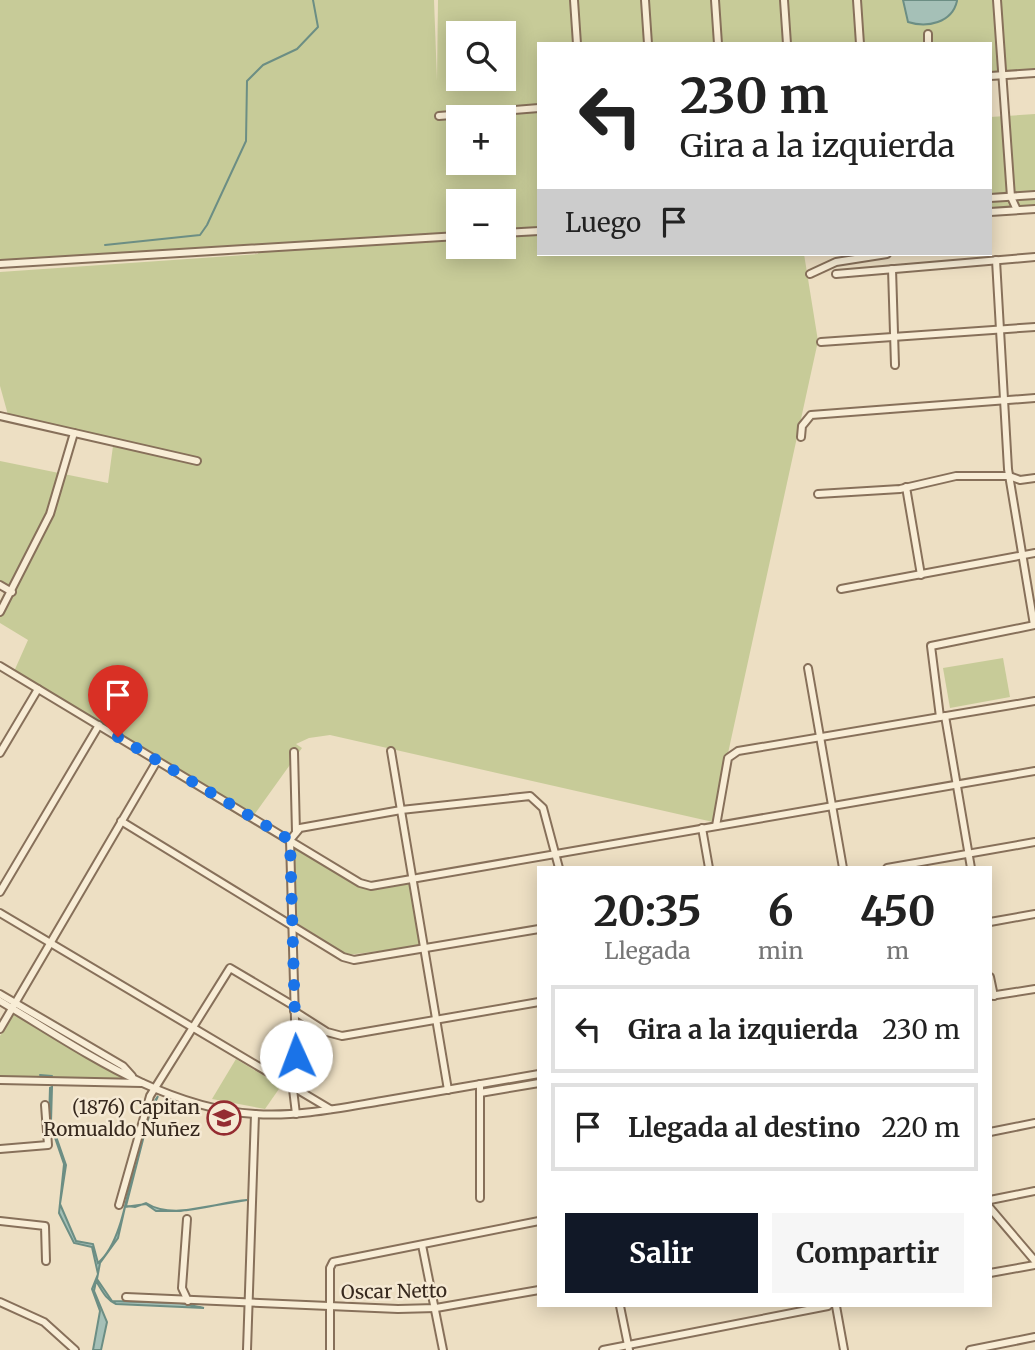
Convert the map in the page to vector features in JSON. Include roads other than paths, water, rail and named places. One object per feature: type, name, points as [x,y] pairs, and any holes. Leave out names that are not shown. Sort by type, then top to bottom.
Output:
[{"type":"street","points":[[574,0],[577,42]]},
{"type":"street","points":[[645,0],[648,42]]},
{"type":"street","points":[[715,0],[718,42]]},
{"type":"street","points":[[784,0],[787,42]]},
{"type":"street","points":[[857,0],[860,42]]},
{"type":"street","points":[[997,0],[1011,197],[1017,210]]},
{"type":"street","points":[[928,34],[928,42]]},
{"type":"street","points":[[992,76],[1035,73]]},
{"type":"street","points":[[439,116],[537,108]]},
{"type":"street","points":[[992,198],[1035,195]]},
{"type":"street","points":[[992,212],[1035,209]]},
{"type":"street","points":[[516,232],[537,231]]},
{"type":"street","points":[[0,264],[446,237]]},
{"type":"street","points":[[810,274],[836,262],[874,256]]},
{"type":"street","points":[[836,274],[1035,257]]},
{"type":"street","points":[[971,866],[931,646],[1035,625],[1009,477],[996,260]]},
{"type":"street","points":[[892,269],[895,365]]},
{"type":"street","points":[[821,342],[1035,327]]},
{"type":"street","points":[[801,437],[802,426],[811,415],[1035,398]]},
{"type":"street","points":[[0,416],[197,461]]},
{"type":"street","points":[[0,612],[51,514],[74,433]]},
{"type":"street","points":[[818,494],[906,488],[956,476],[1009,477],[1020,480],[1035,478]]},
{"type":"street","points":[[906,488],[921,575]]},
{"type":"street","points":[[841,589],[1035,553]]},
{"type":"street","points":[[0,585],[12,592]]},
{"type":"street","points":[[0,666],[365,885],[413,880],[1035,771]]},
{"type":"street","points":[[808,668],[844,866]]},
{"type":"street","points":[[0,753],[38,689]]},
{"type":"street","points":[[716,826],[728,758],[732,754],[1035,701]]},
{"type":"street","points":[[0,892],[99,725]]},
{"type":"street","points":[[391,751],[448,1090]]},
{"type":"street","points":[[293,752],[296,832]]},
{"type":"street","points":[[0,1029],[157,761]]},
{"type":"street","points":[[296,1114],[292,1088],[296,1056],[290,840],[296,832],[311,824],[401,810],[530,796],[543,808],[559,866]]},
{"type":"street","points":[[121,821],[343,957],[354,960],[537,929]]},
{"type":"street","points":[[702,828],[709,866]]},
{"type":"street","points":[[899,866],[1035,842]]},
{"type":"street","points":[[0,914],[331,1110]]},
{"type":"street","points":[[992,922],[1035,914]]},
{"type":"street","points":[[119,1205],[144,1111],[155,1088],[230,968],[327,1032],[342,1036],[537,1002]]},
{"type":"street","points":[[992,996],[1035,989]]},
{"type":"street","points":[[0,993],[12,1005]]},
{"type":"street","points":[[0,1001],[12,1005],[143,1083],[221,1109],[255,1114],[296,1114],[331,1110],[537,1074]]},
{"type":"street","points":[[0,1080],[143,1083]]},
{"type":"street","points":[[480,1093],[537,1083]]},
{"type":"street","points":[[480,1084],[480,1198]]},
{"type":"street","points":[[0,1149],[48,1145],[45,1105]]},
{"type":"street","points":[[247,1350],[255,1114]]},
{"type":"street","points":[[992,1132],[1035,1123]]},
{"type":"street","points":[[992,1200],[1035,1191]]},
{"type":"street","points":[[992,1210],[1035,1263],[992,1273]]},
{"type":"street","points":[[187,1219],[182,1288],[188,1301]]},
{"type":"street","points":[[0,1222],[44,1226],[46,1261]]},
{"type":"street","points":[[330,1350],[330,1268],[333,1262],[537,1222]]},
{"type":"street","points":[[422,1245],[443,1350]]},
{"type":"street","name":"Oscar Netto","points":[[126,1297],[331,1308],[436,1308],[537,1290]]},
{"type":"street","points":[[0,1302],[35,1317],[75,1350]]},
{"type":"street","points":[[620,1307],[629,1348]]},
{"type":"street","points":[[603,1350],[629,1348],[823,1307]]},
{"type":"street","points":[[836,1307],[844,1350]]},
{"type":"street","points":[[970,1350],[1035,1337]]},
{"type":"water","points":[[903,0],[957,1],[944,19],[931,24],[915,24],[908,22]]},
{"type":"water","points":[[52,1087],[51,1122],[66,1165],[60,1204],[76,1241],[93,1244],[98,1263],[109,1249],[124,1210],[118,1238],[100,1263],[98,1274],[92,1247],[74,1243],[59,1213],[64,1164],[49,1120]]},
{"type":"water","points":[[158,1096],[149,1116],[126,1206],[129,1206],[125,1207],[141,1134],[149,1113]]},
{"type":"water","points":[[146,1203],[169,1210],[188,1210],[156,1211],[146,1204],[141,1205]]},
{"type":"water","points":[[98,1274],[97,1279],[112,1301],[180,1303],[204,1308],[116,1304],[106,1297],[96,1281],[94,1291],[107,1322],[101,1350],[93,1350],[100,1311],[92,1289]]},
{"type":"waterway","points":[[105,245],[200,235],[246,141],[247,81],[263,65],[297,49],[318,27],[313,0]]},
{"type":"waterway","points":[[40,1075],[52,1076]]},
{"type":"place","name":"(1876) Capitan Romualdo Nuñez","points":[[224,1118]]}]
